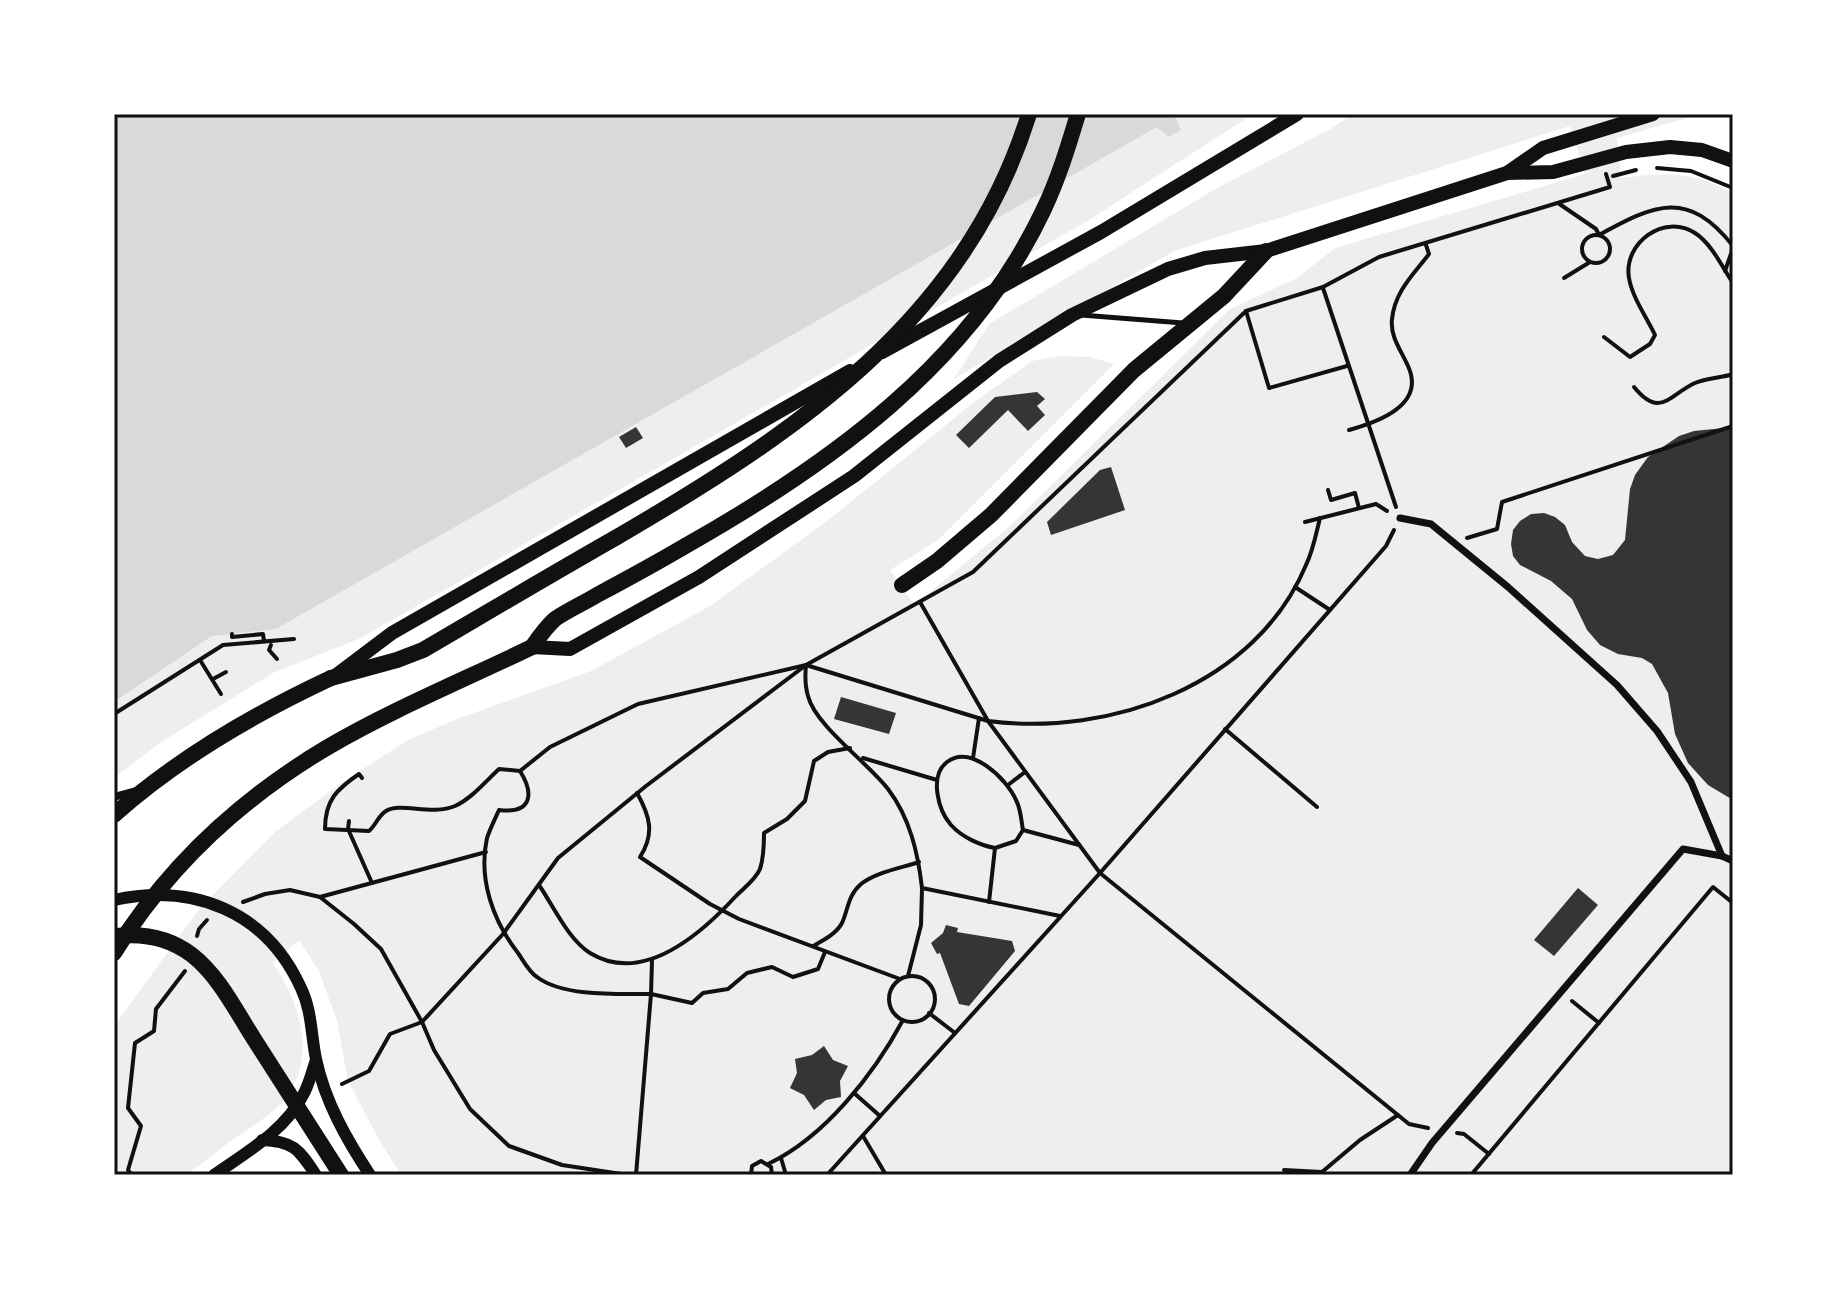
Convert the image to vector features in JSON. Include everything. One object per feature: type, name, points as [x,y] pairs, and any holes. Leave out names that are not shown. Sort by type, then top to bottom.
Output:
[{"type":"highway","points":[[114,815],[144,789],[236,728],[331,678],[423,650],[707,483],[781,433],[848,381],[906,326],[956,264],[993,202],[1011,165],[1029,114]]},
{"type":"highway","points":[[114,953],[139,913],[173,873],[210,835],[270,786],[355,732],[532,647],[557,618],[770,495],[901,398],[936,364],[998,288],[1043,211],[1061,169],[1078,114]]},
{"type":"highway","points":[[902,585],[937,561],[991,515],[1134,370],[1224,296],[1266,251]]},
{"type":"highway","points":[[114,936],[130,934],[160,939],[184,950],[206,969],[230,1000],[341,1175]]},
{"type":"main road","points":[[331,678],[392,633],[859,365],[1101,232],[1297,114]]},
{"type":"main road","points":[[1507,173],[1543,148],[1653,114]]},
{"type":"main road","points":[[532,647],[570,649],[699,577],[854,476],[999,361],[1072,315],[1168,269],[1205,258],[1266,251],[1507,173],[1553,172],[1626,152],[1670,147],[1702,150],[1733,161]]},
{"type":"main road","points":[[114,900],[164,894],[205,900],[232,913],[271,943],[291,967],[303,990],[310,1014],[316,1060],[343,1132],[370,1175]]},
{"type":"main road","points":[[214,1175],[262,1140],[294,1109],[304,1095],[316,1060]]},
{"type":"main road","points":[[262,1140],[289,1143],[299,1150],[316,1175]]},
{"type":"street","points":[[1400,518],[1431,524],[1508,587],[1617,685],[1657,731],[1691,782],[1722,856]]},
{"type":"street","points":[[114,797],[144,789]]},
{"type":"street","points":[[1410,1175],[1443,1130],[1683,849],[1733,861]]},
{"type":"lane","points":[[1072,315],[1190,323]]},
{"type":"path","points":[[1650,169],[1691,171],[1733,188]]},
{"type":"path","points":[[1348,366],[1269,388],[1246,311],[1323,287],[1379,257],[1610,187],[1606,175],[1642,170]]},
{"type":"path","points":[[1558,203],[1596,229],[1607,240],[1610,254],[1603,261],[1590,262],[1564,278]]},
{"type":"path","points":[[1590,262],[1583,256],[1583,243],[1590,236],[1599,235],[1640,214],[1674,206],[1702,215],[1719,228],[1733,247],[1725,271]]},
{"type":"path","points":[[1604,337],[1630,357],[1650,344],[1655,335],[1629,282],[1631,257],[1646,235],[1660,228],[1676,227],[1692,231],[1704,239],[1733,283]]},
{"type":"path","points":[[1349,430],[1392,415],[1410,392],[1411,373],[1396,343],[1392,320],[1406,280],[1429,254],[1426,245]]},
{"type":"path","points":[[827,1175],[1100,873],[1386,546],[1400,518],[1323,287]]},
{"type":"path","points":[[1634,387],[1643,398],[1652,403],[1661,403],[1696,383],[1733,374]]},
{"type":"path","points":[[1453,543],[1497,529],[1502,502],[1733,426]]},
{"type":"path","points":[[1328,490],[1331,500],[1355,493],[1359,508]]},
{"type":"path","points":[[1305,522],[1376,504],[1400,518]]},
{"type":"path","points":[[806,665],[988,721],[1019,725],[1138,709],[1175,696],[1237,656],[1261,633],[1307,565],[1320,518]]},
{"type":"path","points":[[1295,587],[1330,610]]},
{"type":"path","points":[[920,602],[988,721],[1100,873],[1409,1124],[1464,1134],[1489,1154]]},
{"type":"path","points":[[232,634],[232,637],[263,634],[264,641]]},
{"type":"path","points":[[114,714],[223,645],[294,639]]},
{"type":"path","points":[[271,645],[269,650],[277,659]]},
{"type":"path","points":[[200,660],[221,694]]},
{"type":"path","points":[[806,665],[808,699],[823,723],[890,792],[914,840],[922,888],[921,925],[908,976]]},
{"type":"path","points":[[342,1084],[369,1071],[390,1034],[422,1022],[503,934],[558,858],[637,793],[806,665]]},
{"type":"path","points":[[213,679],[226,672]]},
{"type":"path","points":[[973,758],[979,718]]},
{"type":"path","points":[[1225,729],[1317,807]]},
{"type":"path","points":[[362,778],[359,774],[337,789],[325,818],[325,829],[369,831],[383,813],[393,808],[429,811],[453,807],[499,769],[520,771],[550,747]]},
{"type":"path","points":[[539,885],[568,930],[589,952],[608,961],[638,964],[652,961],[713,923],[725,911],[760,871],[764,833],[787,819],[805,801],[814,761],[828,752],[850,748]]},
{"type":"path","points":[[859,757],[937,780]]},
{"type":"path","points":[[973,758],[1008,785],[1020,812],[1023,830],[1016,841],[995,848],[979,845],[952,825],[942,810],[937,780],[942,767],[949,760],[973,758]]},
{"type":"path","points":[[520,771],[530,796],[525,806],[513,812],[499,810],[487,838],[485,871],[489,899],[503,934],[536,977],[571,991],[607,995],[651,994],[692,1003],[703,993],[728,989],[747,973],[772,967],[793,977],[818,969],[825,951]]},
{"type":"path","points":[[1008,785],[1026,772]]},
{"type":"path","points":[[637,793],[651,827],[649,844],[640,857],[725,911],[900,979]]},
{"type":"path","points":[[349,821],[348,829],[372,883]]},
{"type":"path","points":[[1023,830],[1080,845]]},
{"type":"path","points":[[989,902],[995,848]]},
{"type":"path","points":[[320,897],[486,852]]},
{"type":"path","points":[[813,946],[831,936],[842,922],[845,906],[861,885],[881,874],[919,862]]},
{"type":"path","points":[[1471,1175],[1713,887],[1733,903]]},
{"type":"path","points":[[922,888],[1060,916]]},
{"type":"path","points":[[636,1175],[652,961]]},
{"type":"path","points":[[908,976],[924,979],[930,984],[935,999],[929,1013],[917,1021],[903,1020],[889,1004],[890,990],[900,979],[908,976]]},
{"type":"path","points":[[1561,992],[1599,1023]]},
{"type":"path","points":[[929,1013],[955,1033]]},
{"type":"path","points":[[768,1164],[781,1158],[818,1129],[854,1093],[903,1020]]},
{"type":"path","points":[[854,1093],[880,1116]]},
{"type":"path","points":[[1284,1170],[1322,1172],[1360,1140],[1398,1115]]},
{"type":"path","points":[[862,1136],[886,1175]]},
{"type":"path","points":[[781,1158],[786,1175]]},
{"type":"path","points":[[751,1175],[754,1164],[761,1161],[768,1164],[772,1175]]},
{"type":"shaded area","points":[[114,114],[1174,114],[1181,130],[1169,137],[1157,127],[276,629],[212,636],[114,702]]},
{"type":"shaded area","points":[[1174,114],[1253,114],[1089,220],[361,638],[273,673],[158,744],[114,778],[114,702],[212,636],[276,629],[1157,126],[1169,137],[1180,130]]},
{"type":"shaded area","points":[[1353,114],[1701,114],[1617,138],[1621,178],[1679,175],[1706,181],[1733,194],[1733,1175],[401,1175],[348,1081],[337,1021],[319,971],[299,940],[273,963],[290,993],[303,1044],[297,1078],[283,1101],[262,1120],[186,1173],[166,1177],[114,1175],[114,1026],[200,908],[275,832],[337,786],[408,740],[591,671],[710,606],[831,518],[973,403],[1032,361],[1060,356],[1090,357],[1114,364],[938,540],[890,570],[914,605],[1010,526],[1230,309],[1297,278],[1335,248],[1585,174],[1570,126],[1174,251],[954,379],[989,324],[1219,187]]},
{"type":"building","points":[[1037,392],[1045,399],[1037,406],[1045,415],[1028,431],[1008,410],[969,448],[956,435],[995,397]]},
{"type":"building","points":[[636,427],[643,438],[626,448],[619,437]]},
{"type":"building","points":[[1733,427],[1733,800],[1708,785],[1688,763],[1675,734],[1668,693],[1652,664],[1600,645],[1587,630],[1572,599],[1551,581],[1520,565],[1513,556],[1511,544],[1513,530],[1520,521],[1531,514],[1544,513],[1565,525],[1572,542],[1585,556],[1598,559],[1613,555],[1625,540],[1630,489],[1635,475],[1648,457],[1679,436],[1694,431]]},
{"type":"building","points":[[1111,467],[1125,510],[1051,535],[1047,522],[1100,470]]},
{"type":"building","points":[[841,697],[896,713],[889,734],[834,719]]},
{"type":"building","points":[[1578,888],[1598,905],[1554,956],[1534,940]]},
{"type":"building","points":[[946,925],[958,928],[957,932],[1012,941],[1015,951],[969,1006],[959,1004],[940,953],[937,954],[931,943],[943,933]]},
{"type":"building","points":[[824,1046],[833,1060],[848,1066],[840,1081],[841,1097],[826,1100],[814,1110],[804,1095],[790,1088],[797,1073],[795,1059],[812,1055]]}]
